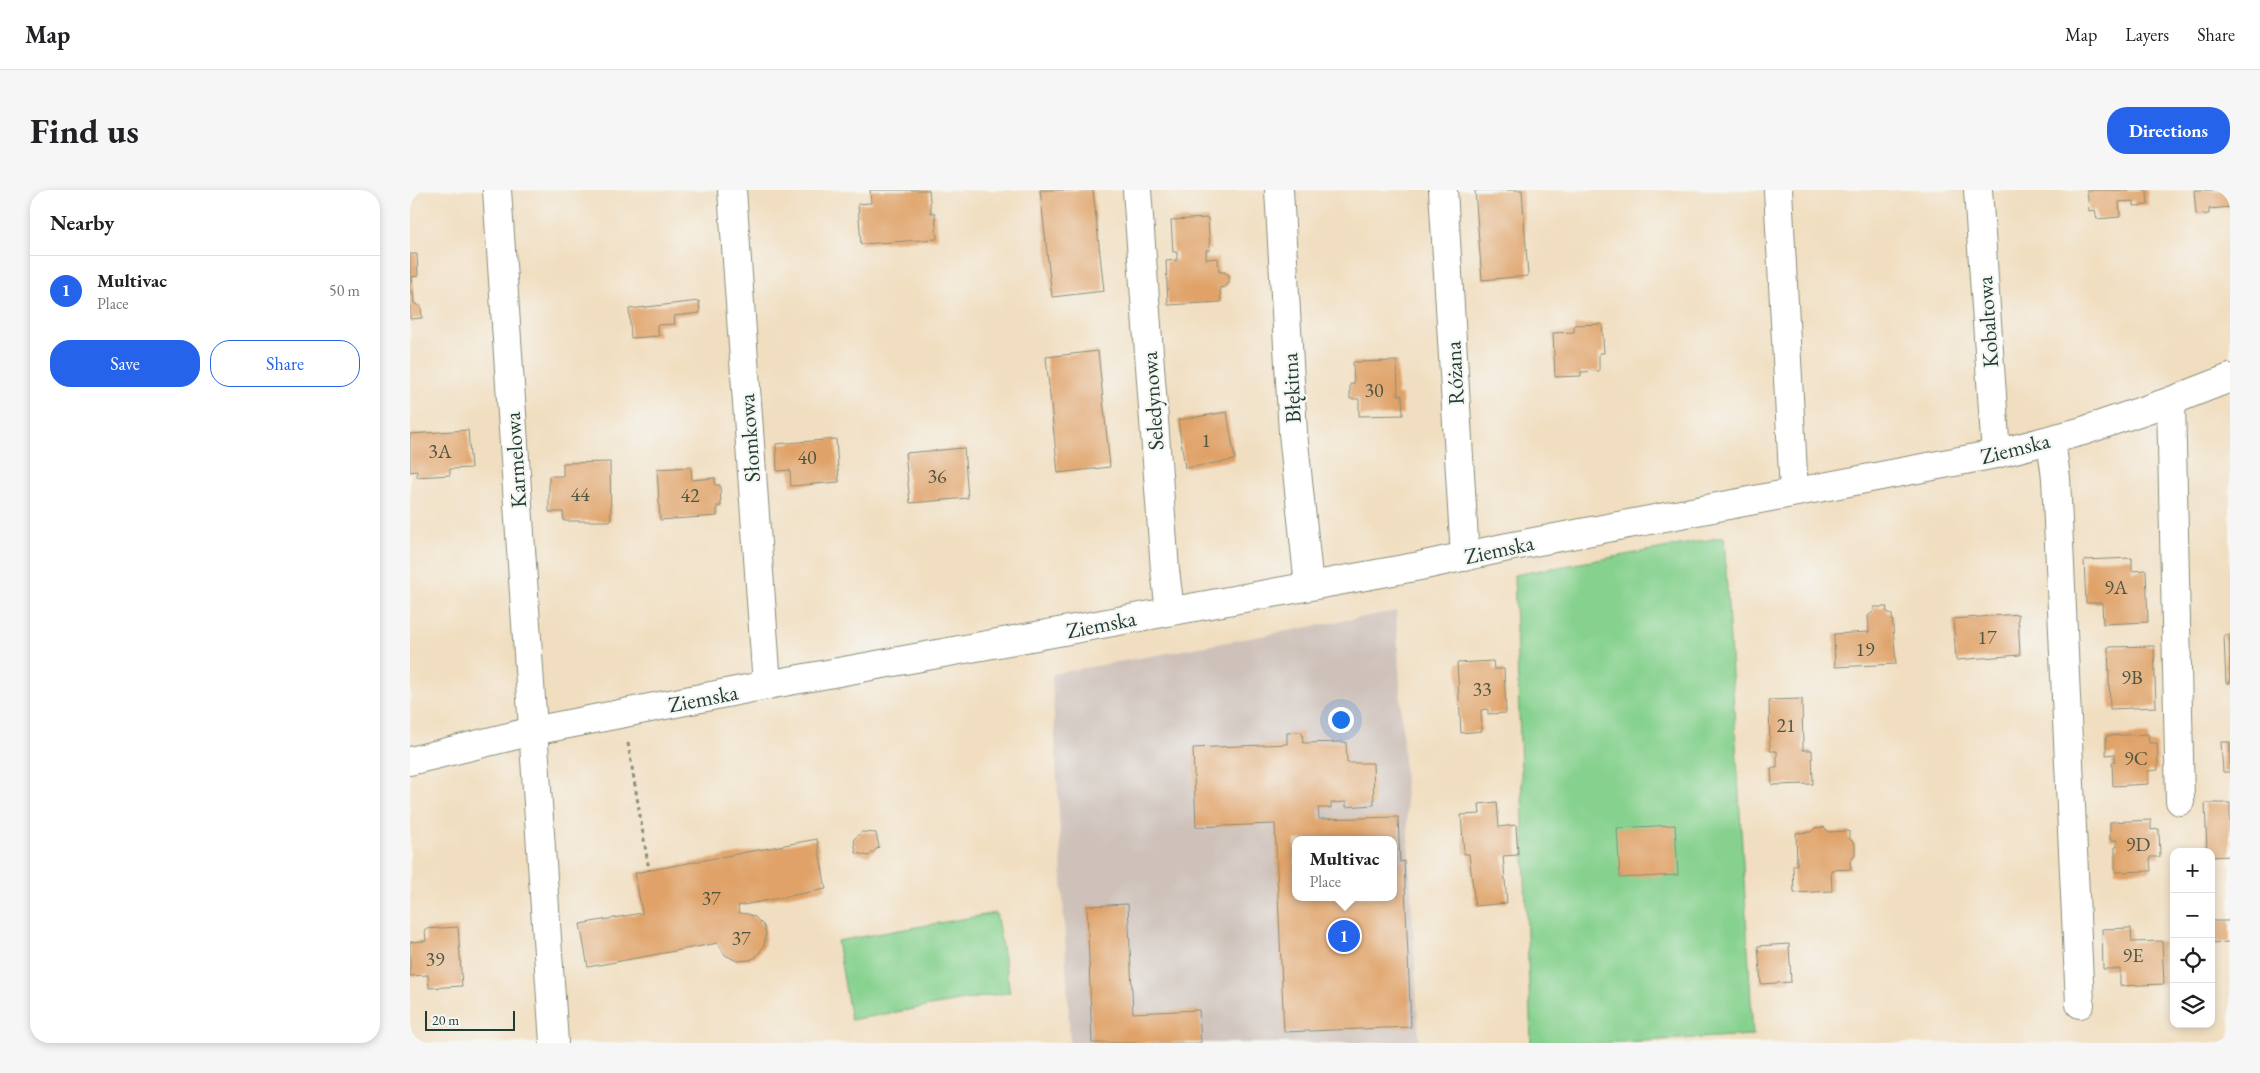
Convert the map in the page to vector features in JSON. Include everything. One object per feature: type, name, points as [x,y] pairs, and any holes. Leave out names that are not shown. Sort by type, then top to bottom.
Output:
[{"type":"street","name":"Karmelowa","points":[[497,190],[554,1043]]},
{"type":"street","name":"Słomkowa","points":[[732,190],[767,686]]},
{"type":"street","name":"Seledynowa","points":[[1137,190],[1165,570],[1170,611]]},
{"type":"street","name":"Błękitna","points":[[1279,190],[1293,433],[1309,586]]},
{"type":"street","name":"Różana","points":[[1443,190],[1465,557]]},
{"type":"street","points":[[1778,190],[1794,492]]},
{"type":"street","name":"Kobaltowa","points":[[1978,190],[1996,454]]},
{"type":"street","name":"Ziemska","points":[[410,761],[533,731],[1465,557],[1996,454],[2083,431],[2171,401],[2230,378]]},
{"type":"street","points":[[2171,401],[2180,801]]},
{"type":"street","points":[[2051,440],[2056,478],[2080,1004]]},
{"type":"path","points":[[627,741],[649,870]]},
{"type":"shaded area","points":[[1396,611],[1419,1043],[1070,1043],[1052,674]]},
{"type":"green space","points":[[1724,537],[1753,1035],[1604,1043],[1531,1043],[1514,575]]},
{"type":"green space","points":[[996,913],[1010,992],[851,1020],[837,941]]},
{"type":"building","points":[[870,190],[929,190],[931,213],[935,213],[937,239],[861,244],[858,204],[871,203]]},
{"type":"building","points":[[1040,190],[1093,190],[1104,291],[1052,297]]},
{"type":"building","points":[[1475,190],[1522,190],[1528,276],[1482,280]]},
{"type":"building","points":[[2087,190],[2147,190],[2148,205],[2134,206],[2134,201],[2119,202],[2120,217],[2097,219],[2095,210],[2089,211]]},
{"type":"building","points":[[2194,190],[2230,190],[2230,207],[2209,209],[2209,214],[2196,215]]},
{"type":"building","points":[[1208,218],[1210,250],[1206,250],[1206,259],[1218,258],[1219,272],[1229,275],[1229,283],[1225,287],[1220,288],[1221,302],[1168,305],[1166,261],[1177,260],[1177,252],[1173,252],[1171,220]]},
{"type":"building","points":[[410,254],[417,254],[418,276],[412,277],[414,303],[421,307],[422,318],[410,319]]},
{"type":"building","points":[[699,301],[700,313],[674,316],[675,324],[657,325],[659,336],[631,338],[629,309]]},
{"type":"building","points":[[1602,324],[1604,353],[1599,353],[1599,371],[1581,372],[1581,376],[1555,377],[1553,333],[1574,332],[1574,325]]},
{"type":"building","points":[[1098,351],[1110,467],[1058,473],[1046,357]]},
{"type":"building","points":[[1397,361],[1398,395],[1402,395],[1403,415],[1359,416],[1359,399],[1350,399],[1350,384],[1354,384],[1353,362]]},
{"type":"building","points":[[1227,412],[1235,460],[1185,468],[1178,420]]},
{"type":"building","points":[[468,430],[471,468],[450,469],[450,475],[417,477],[417,471],[410,472],[410,434]]},
{"type":"building","points":[[836,439],[839,482],[791,486],[790,470],[777,471],[776,444]]},
{"type":"building","points":[[964,448],[968,498],[910,503],[905,453]]},
{"type":"building","points":[[610,462],[611,521],[564,521],[563,512],[549,512],[549,476],[563,476],[563,463]]},
{"type":"building","points":[[691,467],[692,480],[715,478],[715,485],[720,485],[721,506],[717,506],[717,516],[660,520],[657,469]]},
{"type":"building","points":[[2132,558],[2132,571],[2146,570],[2148,622],[2103,624],[2102,603],[2086,603],[2084,560]]},
{"type":"building","points":[[1874,607],[1887,607],[1886,611],[1892,615],[1896,664],[1835,667],[1834,634],[1869,632],[1868,616],[1874,611]]},
{"type":"building","points":[[2018,614],[2020,655],[1956,660],[1953,619]]},
{"type":"building","points":[[2224,635],[2230,635],[2230,683],[2226,683]]},
{"type":"building","points":[[2154,646],[2156,707],[2110,709],[2108,647]]},
{"type":"building","points":[[1493,661],[1494,669],[1504,669],[1506,713],[1488,714],[1488,709],[1481,710],[1482,731],[1461,733],[1457,663]]},
{"type":"building","points":[[1802,699],[1803,750],[1812,750],[1813,784],[1772,785],[1771,768],[1777,768],[1777,751],[1770,751],[1769,700]]},
{"type":"building","points":[[1302,732],[1303,743],[1346,742],[1347,763],[1373,763],[1374,805],[1346,807],[1346,802],[1331,803],[1331,808],[1318,808],[1319,819],[1398,817],[1400,862],[1404,861],[1411,1027],[1284,1032],[1275,824],[1196,827],[1193,748],[1287,744],[1287,733]]},
{"type":"building","points":[[2148,734],[2149,743],[2157,743],[2158,770],[2148,771],[2148,784],[2113,786],[2112,762],[2115,761],[2115,754],[2106,755],[2106,736]]},
{"type":"building","points":[[2221,742],[2230,742],[2230,772],[2223,772]]},
{"type":"building","points":[[1497,802],[1499,827],[1516,825],[1518,855],[1503,856],[1507,903],[1475,906],[1469,854],[1464,854],[1461,815],[1480,814],[1479,804]]},
{"type":"building","points":[[2205,803],[2230,803],[2230,856],[2215,857],[2215,848],[2207,848]]},
{"type":"building","points":[[2151,820],[2151,830],[2159,829],[2160,857],[2150,857],[2151,871],[2115,872],[2115,847],[2117,847],[2117,840],[2110,840],[2110,822]]},
{"type":"building","points":[[1675,825],[1678,875],[1620,878],[1617,828]]},
{"type":"building","points":[[1824,827],[1829,832],[1849,831],[1849,838],[1855,844],[1855,855],[1850,862],[1851,869],[1831,870],[1832,891],[1794,893],[1793,865],[1797,865],[1796,833],[1811,832],[1815,828]]},
{"type":"building","points":[[862,832],[876,833],[879,847],[869,856],[856,853],[854,839]]},
{"type":"building","points":[[817,839],[826,889],[738,906],[739,913],[755,917],[764,926],[766,933],[764,946],[756,957],[750,960],[737,961],[725,955],[718,943],[588,967],[580,924],[642,913],[635,873]]},
{"type":"building","points":[[1128,904],[1133,1013],[1199,1010],[1201,1043],[1092,1043],[1087,906]]},
{"type":"building","points":[[2215,921],[2230,921],[2230,942],[2215,943]]},
{"type":"building","points":[[458,927],[462,986],[429,988],[428,975],[410,976],[410,942],[426,941],[425,929]]},
{"type":"building","points":[[2131,928],[2132,942],[2162,941],[2164,984],[2120,986],[2120,969],[2103,969],[2102,929]]},
{"type":"building","points":[[1789,944],[1791,982],[1761,984],[1758,946]]},
{"type":"place","name":"Multivac","points":[[1344,936]]}]
